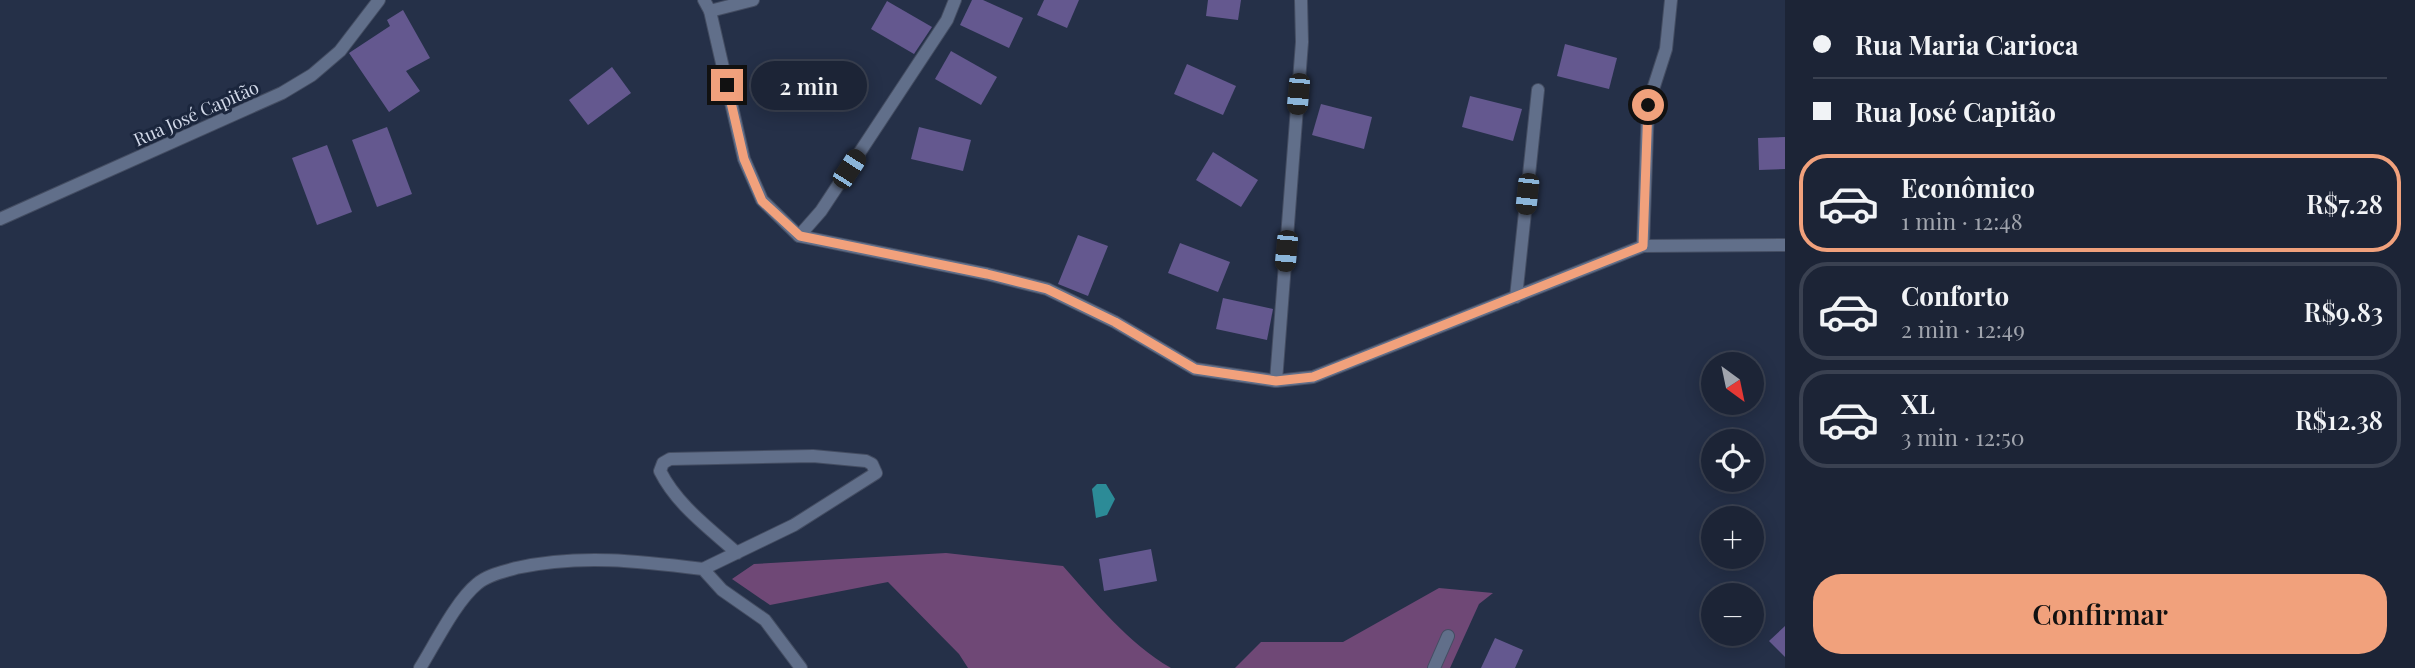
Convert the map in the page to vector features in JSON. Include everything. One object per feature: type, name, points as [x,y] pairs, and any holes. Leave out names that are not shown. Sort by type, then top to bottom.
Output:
[{"type":"street","name":"Rua José Capitão","points":[[0,219],[282,93],[313,75],[340,51],[379,0]]},
{"type":"street","points":[[753,0],[707,6],[744,159],[762,201],[800,236],[1047,289],[1115,322],[1195,369],[1276,381],[1313,377],[1643,246],[1785,245]]},
{"type":"street","points":[[800,236],[821,211],[947,20],[955,0]]},
{"type":"street","points":[[1276,381],[1302,42],[1301,0]]},
{"type":"street","points":[[1643,246],[1648,105],[1666,49],[1671,0]]},
{"type":"street","points":[[1516,297],[1538,90]]},
{"type":"street","points":[[420,668],[467,594],[479,582],[500,572],[550,561],[599,559],[703,569],[737,553],[794,525],[876,473],[872,464],[866,461],[813,456],[670,459],[663,463],[660,471],[667,485],[689,511],[737,553]]},
{"type":"street","points":[[703,569],[722,590],[765,620],[801,668]]},
{"type":"street","points":[[1434,668],[1448,636]]},
{"type":"shaded area","points":[[1097,484],[1106,484],[1115,499],[1107,515],[1096,518],[1092,489]]},
{"type":"shaded area","points":[[946,553],[1063,566],[1127,634],[1171,668],[968,668],[959,654],[888,582],[770,605],[732,579],[754,564]]},
{"type":"shaded area","points":[[1439,588],[1493,593],[1479,604],[1450,668],[1235,668],[1261,642],[1343,642]]},
{"type":"building","points":[[972,0],[983,0],[1023,18],[1009,48],[960,25]]},
{"type":"building","points":[[1044,0],[1079,0],[1067,28],[1037,15]]},
{"type":"building","points":[[1208,0],[1241,0],[1238,20],[1206,16]]},
{"type":"building","points":[[887,1],[932,27],[914,54],[871,29]]},
{"type":"building","points":[[403,10],[430,58],[406,71],[420,91],[389,112],[349,53],[390,26],[387,20]]},
{"type":"building","points":[[1565,44],[1617,58],[1609,89],[1557,76]]},
{"type":"building","points":[[951,51],[997,77],[981,105],[935,79]]},
{"type":"building","points":[[1187,64],[1236,86],[1223,115],[1174,94]]},
{"type":"building","points":[[612,67],[631,93],[588,125],[569,100]]},
{"type":"building","points":[[1470,96],[1522,109],[1513,141],[1462,127]]},
{"type":"building","points":[[1321,104],[1372,117],[1364,149],[1312,135]]},
{"type":"building","points":[[387,127],[412,194],[377,207],[352,140]]},
{"type":"building","points":[[919,127],[971,140],[963,171],[911,159]]},
{"type":"building","points":[[1785,137],[1785,169],[1759,170],[1758,138]]},
{"type":"building","points":[[327,145],[352,212],[317,225],[292,158]]},
{"type":"building","points":[[1213,152],[1258,180],[1241,207],[1196,180]]},
{"type":"building","points":[[1078,235],[1108,246],[1088,296],[1058,284]]},
{"type":"building","points":[[1180,243],[1230,262],[1218,292],[1168,273]]},
{"type":"building","points":[[1223,298],[1273,309],[1267,340],[1216,329]]},
{"type":"building","points":[[1151,549],[1157,581],[1104,591],[1099,559]]},
{"type":"building","points":[[1785,626],[1785,657],[1769,641]]},
{"type":"building","points":[[1495,638],[1523,650],[1515,668],[1481,668]]},
{"type":"route","points":[[727,85],[744,159],[762,201],[800,236],[1047,289],[1115,322],[1195,369],[1276,381],[1313,377],[1643,246],[1648,105]]}]
